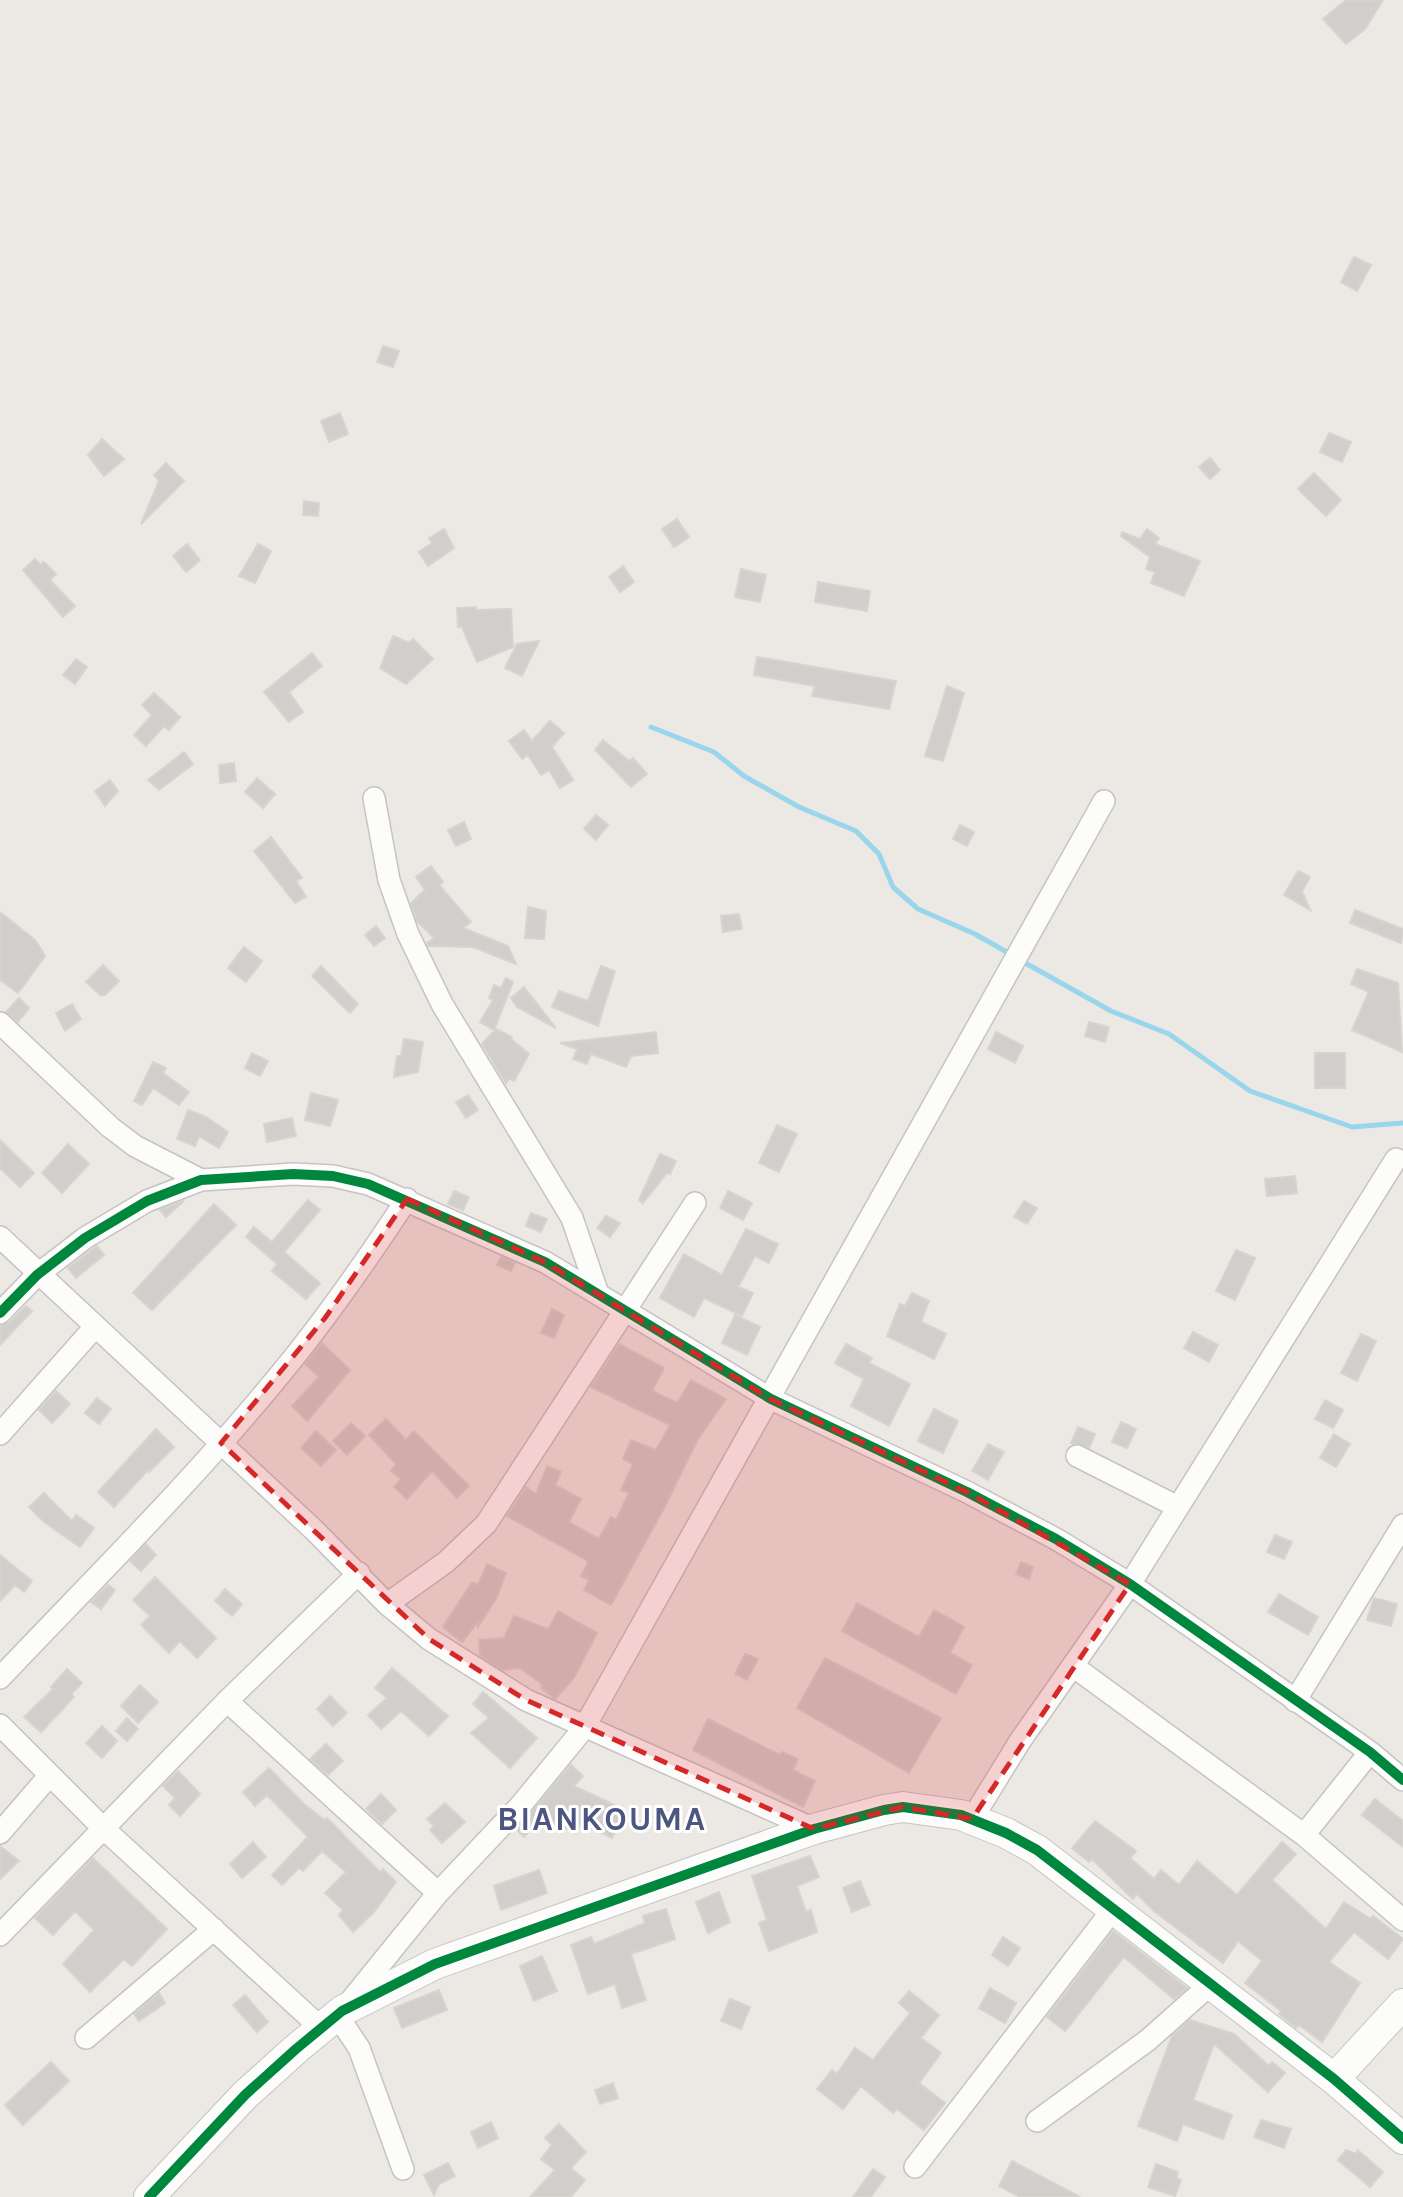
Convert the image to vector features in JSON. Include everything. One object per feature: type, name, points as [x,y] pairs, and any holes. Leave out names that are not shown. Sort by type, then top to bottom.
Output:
[{"type":"street","points":[[374,798],[389,880],[408,934],[448,1014],[572,1218],[597,1291]]},
{"type":"street","points":[[149,2197],[245,2095],[333,2018],[438,1893],[520,1806],[584,1728],[771,1399],[1104,801]]},
{"type":"street","points":[[0,1023],[110,1127],[135,1146],[201,1180]]},
{"type":"street","points":[[972,1819],[1020,1741],[1130,1584],[1396,1159]]},
{"type":"street","points":[[0,1312],[37,1275],[85,1238],[146,1200],[201,1180],[293,1174],[332,1176],[368,1184],[515,1247],[597,1291],[771,1399],[967,1492],[1056,1539],[1130,1584],[1370,1752],[1403,1780]]},
{"type":"street","points":[[0,1678],[221,1443],[325,1318],[407,1199]]},
{"type":"street","points":[[387,1604],[446,1562],[486,1524],[623,1309],[695,1203]]},
{"type":"street","points":[[0,1237],[37,1275],[359,1573],[387,1604],[429,1639],[486,1677],[584,1728],[814,1829]]},
{"type":"street","points":[[0,1434],[94,1328]]},
{"type":"street","points":[[1077,1456],[1178,1507]]},
{"type":"street","points":[[1296,1700],[1403,1525]]},
{"type":"street","points":[[0,1935],[227,1701],[359,1573]]},
{"type":"street","points":[[1073,1665],[1304,1835],[1403,1920]]},
{"type":"street","points":[[227,1701],[438,1893]]},
{"type":"street","points":[[0,1725],[103,1828],[214,1929],[333,2018],[359,2048],[403,2169]]},
{"type":"street","points":[[1304,1835],[1370,1752]]},
{"type":"street","points":[[0,1833],[50,1775]]},
{"type":"street","points":[[333,2018],[447,1959],[814,1829],[903,1807],[932,1810],[972,1819],[1037,1850],[1334,2079],[1403,2139]]},
{"type":"street","points":[[915,2167],[1114,1908]]},
{"type":"street","points":[[86,2038],[214,1929]]},
{"type":"street","points":[[1037,2121],[1148,2040],[1212,1983]]},
{"type":"street","points":[[1334,2079],[1403,2004]]},
{"type":"highlighted area","points":[[407,1199],[545,1262],[771,1399],[967,1492],[1130,1584],[972,1819],[903,1807],[814,1829],[526,1700],[429,1639],[221,1443],[325,1318]]},
{"type":"building","points":[[1346,0],[1383,0],[1365,29],[1346,44],[1323,19]]},
{"type":"building","points":[[1354,257],[1371,265],[1357,291],[1341,282]]},
{"type":"building","points":[[383,346],[399,351],[393,367],[377,362]]},
{"type":"building","points":[[340,413],[348,434],[329,442],[321,421]]},
{"type":"building","points":[[1329,433],[1351,442],[1342,462],[1320,452]]},
{"type":"building","points":[[102,439],[124,459],[104,476],[88,455]]},
{"type":"building","points":[[1210,458],[1220,470],[1210,479],[1199,467]]},
{"type":"building","points":[[166,463],[184,481],[141,524],[159,481],[154,475]]},
{"type":"building","points":[[1314,473],[1341,500],[1326,516],[1298,489]]},
{"type":"building","points":[[304,501],[319,503],[318,516],[303,515]]},
{"type":"building","points":[[677,519],[689,537],[674,547],[662,529]]},
{"type":"building","points":[[444,529],[454,548],[428,566],[419,552],[432,543],[429,538]]},
{"type":"building","points":[[1147,529],[1159,538],[1155,544],[1200,561],[1184,596],[1151,583],[1155,572],[1146,569],[1150,557],[1121,536],[1122,532],[1140,539]]},
{"type":"building","points":[[187,544],[200,560],[186,572],[173,556]]},
{"type":"building","points":[[258,544],[271,551],[255,583],[239,576]]},
{"type":"building","points":[[35,559],[41,565],[43,562],[46,564],[56,574],[50,580],[75,606],[63,617],[23,570]]},
{"type":"building","points":[[623,566],[634,582],[620,592],[609,577]]},
{"type":"building","points":[[741,569],[766,575],[760,602],[735,597]]},
{"type":"building","points":[[818,582],[870,591],[867,611],[815,602]]},
{"type":"building","points":[[476,607],[476,610],[511,609],[513,647],[477,662],[462,627],[458,627],[457,608]]},
{"type":"building","points":[[393,636],[409,643],[413,639],[433,659],[406,684],[380,668]]},
{"type":"building","points":[[539,641],[522,676],[505,668],[517,644]]},
{"type":"building","points":[[312,653],[322,666],[289,692],[303,712],[289,722],[264,692]]},
{"type":"building","points":[[757,657],[896,681],[889,709],[812,696],[815,686],[754,675]]},
{"type":"building","points":[[76,659],[87,667],[75,684],[63,675]]},
{"type":"building","points":[[947,686],[964,693],[943,761],[925,756]]},
{"type":"building","points":[[154,693],[180,717],[169,730],[164,726],[146,746],[134,735],[152,715],[142,705]]},
{"type":"building","points":[[550,721],[564,733],[552,747],[573,780],[560,788],[549,770],[541,775],[528,755],[522,759],[509,741],[524,730],[532,741]]},
{"type":"building","points":[[603,740],[629,761],[633,758],[647,774],[631,787],[595,750]]},
{"type":"building","points":[[184,752],[193,764],[159,790],[148,780]]},
{"type":"building","points":[[234,763],[236,781],[220,783],[219,765]]},
{"type":"building","points":[[257,778],[275,794],[263,808],[245,792]]},
{"type":"building","points":[[110,780],[118,791],[105,806],[95,791]]},
{"type":"building","points":[[596,815],[608,825],[596,840],[584,829]]},
{"type":"building","points":[[464,822],[471,839],[456,846],[448,830]]},
{"type":"building","points":[[960,825],[974,832],[967,846],[953,839]]},
{"type":"building","points":[[271,837],[302,878],[296,881],[306,897],[295,903],[254,851]]},
{"type":"building","points":[[431,866],[443,882],[439,885],[471,922],[463,928],[508,946],[516,964],[473,947],[428,946],[427,943],[434,938],[417,921],[411,903],[425,890],[416,877]]},
{"type":"building","points":[[1298,871],[1310,877],[1302,891],[1310,910],[1284,895]]},
{"type":"building","points":[[528,907],[546,911],[544,939],[525,938]]},
{"type":"building","points":[[1355,910],[1403,929],[1401,943],[1350,923]]},
{"type":"building","points":[[0,912],[35,940],[45,956],[18,993],[0,980]]},
{"type":"building","points":[[739,914],[742,929],[723,932],[721,916]]},
{"type":"building","points":[[376,926],[385,938],[374,946],[365,935]]},
{"type":"building","points":[[244,947],[262,961],[246,982],[228,968]]},
{"type":"building","points":[[103,965],[119,981],[105,995],[100,995],[86,982]]},
{"type":"building","points":[[321,966],[358,1004],[350,1013],[312,976]]},
{"type":"building","points":[[601,966],[615,971],[598,1026],[552,1007],[559,991],[588,1001]]},
{"type":"building","points":[[1357,969],[1398,983],[1402,1052],[1352,1030],[1369,992],[1351,984]]},
{"type":"building","points":[[506,978],[513,982],[494,1030],[480,1022],[493,1000],[489,998],[494,985],[501,988]]},
{"type":"building","points":[[524,987],[556,1028],[517,1007],[511,998]]},
{"type":"building","points":[[19,998],[29,1008],[18,1022],[6,1012]]},
{"type":"building","points":[[72,1004],[81,1019],[65,1031],[56,1013]]},
{"type":"building","points":[[1089,1022],[1109,1027],[1105,1042],[1085,1036]]},
{"type":"building","points":[[496,1029],[512,1037],[511,1039],[529,1054],[514,1081],[509,1078],[506,1083],[482,1044]]},
{"type":"building","points":[[656,1032],[658,1053],[631,1056],[626,1067],[591,1054],[587,1064],[573,1059],[577,1049],[560,1043]]},
{"type":"building","points":[[996,1032],[1023,1046],[1015,1063],[988,1049]]},
{"type":"building","points":[[404,1039],[423,1042],[418,1072],[394,1077],[397,1056],[401,1056]]},
{"type":"building","points":[[252,1053],[268,1061],[260,1076],[245,1068]]},
{"type":"building","points":[[1315,1053],[1345,1053],[1345,1088],[1315,1088]]},
{"type":"building","points":[[153,1062],[166,1068],[163,1073],[189,1092],[179,1105],[153,1088],[142,1105],[134,1101]]},
{"type":"building","points":[[311,1093],[338,1100],[330,1126],[305,1120]]},
{"type":"building","points":[[468,1095],[478,1110],[466,1118],[456,1102]]},
{"type":"building","points":[[188,1110],[206,1117],[228,1132],[219,1148],[199,1136],[195,1146],[177,1139]]},
{"type":"building","points":[[292,1118],[296,1136],[267,1142],[264,1124]]},
{"type":"building","points":[[777,1125],[797,1134],[779,1172],[759,1163]]},
{"type":"building","points":[[0,1140],[34,1173],[20,1187],[0,1168]]},
{"type":"building","points":[[68,1144],[89,1164],[62,1193],[42,1173]]},
{"type":"building","points":[[660,1154],[676,1161],[670,1174],[667,1173],[643,1203],[639,1200]]},
{"type":"building","points":[[1295,1176],[1297,1193],[1267,1196],[1265,1179]]},
{"type":"building","points":[[454,1191],[469,1197],[463,1210],[448,1204]]},
{"type":"building","points":[[728,1191],[752,1203],[743,1220],[720,1208]]},
{"type":"building","points":[[308,1200],[320,1210],[284,1252],[320,1283],[306,1299],[272,1271],[277,1264],[246,1237],[254,1227],[272,1242]]},
{"type":"building","points":[[184,1201],[166,1217],[160,1210]]},
{"type":"building","points":[[1024,1201],[1037,1208],[1027,1224],[1014,1217]]},
{"type":"building","points":[[214,1204],[236,1225],[152,1310],[133,1293]]},
{"type":"building","points":[[531,1213],[547,1219],[541,1232],[526,1226]]},
{"type":"building","points":[[606,1216],[620,1223],[610,1237],[597,1228]]},
{"type":"building","points":[[746,1229],[778,1244],[769,1263],[755,1256],[738,1287],[753,1293],[742,1316],[704,1298],[694,1317],[660,1298],[684,1254],[722,1275]]},
{"type":"building","points":[[97,1246],[104,1255],[76,1278],[68,1268]]},
{"type":"building","points":[[1236,1250],[1255,1258],[1235,1300],[1216,1291]]},
{"type":"building","points":[[501,1257],[515,1263],[511,1271],[497,1265]]},
{"type":"building","points":[[912,1293],[929,1301],[921,1322],[946,1334],[934,1359],[887,1336],[900,1304],[905,1306]]},
{"type":"building","points":[[26,1306],[32,1311],[0,1345],[0,1326],[9,1323]]},
{"type":"building","points":[[552,1309],[564,1315],[554,1338],[541,1333]]},
{"type":"building","points":[[735,1315],[760,1327],[747,1355],[722,1343]]},
{"type":"building","points":[[1193,1332],[1218,1345],[1209,1362],[1184,1348]]},
{"type":"building","points":[[1361,1334],[1376,1341],[1357,1381],[1341,1373]]},
{"type":"building","points":[[322,1343],[350,1370],[307,1421],[292,1406],[319,1377],[305,1364]]},
{"type":"building","points":[[619,1344],[664,1368],[652,1391],[677,1403],[691,1380],[726,1399],[698,1439],[611,1605],[584,1590],[589,1580],[581,1576],[588,1563],[586,1560],[507,1516],[526,1487],[536,1494],[547,1466],[561,1472],[555,1485],[581,1499],[569,1522],[599,1539],[611,1517],[616,1520],[629,1493],[621,1490],[633,1464],[623,1459],[631,1440],[656,1450],[670,1425],[591,1387]]},
{"type":"building","points":[[846,1344],[872,1358],[869,1363],[910,1384],[889,1426],[851,1406],[864,1379],[835,1363]]},
{"type":"building","points":[[56,1391],[70,1404],[52,1423],[39,1410]]},
{"type":"building","points":[[97,1398],[111,1409],[99,1424],[85,1413]]},
{"type":"building","points":[[1325,1400],[1343,1410],[1333,1428],[1315,1419]]},
{"type":"building","points":[[934,1409],[958,1421],[943,1453],[918,1441]]},
{"type":"building","points":[[386,1419],[406,1440],[414,1431],[469,1486],[457,1498],[432,1471],[407,1499],[394,1487],[401,1479],[391,1471],[396,1464],[369,1435]]},
{"type":"building","points":[[1121,1422],[1136,1429],[1127,1448],[1112,1442]]},
{"type":"building","points":[[351,1423],[365,1436],[347,1455],[333,1441]]},
{"type":"building","points":[[1078,1427],[1095,1434],[1089,1448],[1071,1443]]},
{"type":"building","points":[[156,1429],[174,1447],[149,1472],[148,1470],[114,1507],[98,1492]]},
{"type":"building","points":[[316,1431],[336,1450],[321,1466],[301,1448]]},
{"type":"building","points":[[1334,1434],[1350,1444],[1336,1467],[1320,1458]]},
{"type":"building","points":[[988,1444],[1004,1452],[988,1480],[972,1471]]},
{"type":"building","points":[[44,1493],[72,1521],[76,1515],[94,1528],[80,1547],[44,1522],[29,1507]]},
{"type":"building","points":[[1275,1535],[1292,1542],[1284,1559],[1267,1552]]},
{"type":"building","points":[[146,1544],[156,1555],[141,1571],[130,1561]]},
{"type":"building","points":[[0,1555],[32,1581],[24,1592],[15,1585],[0,1601]]},
{"type":"building","points":[[1021,1562],[1033,1567],[1029,1579],[1016,1574]]},
{"type":"building","points":[[487,1564],[506,1573],[497,1597],[478,1627],[478,1622],[462,1642],[443,1627],[472,1582],[478,1585]]},
{"type":"building","points":[[155,1577],[216,1638],[197,1658],[180,1641],[169,1653],[141,1625],[150,1616],[133,1600]]},
{"type":"building","points":[[108,1585],[115,1590],[101,1609],[91,1602]]},
{"type":"building","points":[[225,1589],[242,1604],[232,1616],[215,1601]]},
{"type":"building","points":[[1279,1594],[1318,1617],[1308,1635],[1268,1612]]},
{"type":"building","points":[[1374,1598],[1397,1604],[1391,1626],[1367,1620]]},
{"type":"building","points":[[857,1603],[919,1637],[934,1610],[964,1627],[950,1653],[972,1665],[956,1694],[842,1631]]},
{"type":"building","points":[[558,1611],[597,1633],[574,1678],[555,1699],[541,1688],[543,1685],[520,1668],[502,1670],[480,1656],[479,1640],[504,1638],[514,1616],[548,1629]]},
{"type":"building","points":[[745,1654],[758,1659],[747,1680],[735,1674]]},
{"type":"building","points":[[825,1658],[941,1718],[909,1773],[797,1708]]},
{"type":"building","points":[[392,1668],[448,1716],[429,1736],[401,1711],[381,1729],[368,1715],[387,1698],[375,1688]]},
{"type":"building","points":[[67,1669],[82,1683],[71,1694],[74,1697],[41,1732],[24,1717],[53,1689],[51,1687]]},
{"type":"building","points":[[140,1685],[158,1702],[138,1723],[121,1706]]},
{"type":"building","points":[[483,1692],[537,1738],[510,1768],[471,1733],[489,1718],[473,1704]]},
{"type":"building","points":[[330,1696],[347,1713],[333,1726],[317,1709]]},
{"type":"building","points":[[127,1718],[138,1729],[127,1741],[116,1731]]},
{"type":"building","points":[[708,1719],[780,1755],[782,1752],[798,1759],[793,1770],[815,1781],[803,1807],[693,1750]]},
{"type":"building","points":[[102,1726],[117,1741],[102,1758],[86,1743]]},
{"type":"building","points":[[326,1744],[343,1761],[328,1775],[310,1759]]},
{"type":"building","points":[[571,1765],[583,1776],[574,1786],[625,1810],[612,1838],[581,1823],[576,1833],[543,1817],[524,1837],[516,1829]]},
{"type":"building","points":[[269,1768],[303,1803],[324,1820],[327,1818],[380,1872],[383,1869],[396,1882],[374,1912],[353,1932],[339,1915],[343,1910],[325,1893],[346,1872],[322,1851],[303,1871],[299,1868],[282,1885],[272,1875],[308,1837],[267,1795],[255,1806],[243,1792]]},
{"type":"building","points":[[178,1771],[200,1794],[180,1816],[169,1805],[175,1798],[163,1786]]},
{"type":"building","points":[[381,1794],[396,1810],[382,1824],[366,1809]]},
{"type":"building","points":[[1375,1799],[1403,1821],[1403,1847],[1362,1815]]},
{"type":"building","points":[[445,1803],[465,1822],[442,1843],[430,1830],[434,1826],[427,1819]]},
{"type":"building","points":[[1095,1821],[1136,1851],[1130,1858],[1154,1879],[1161,1870],[1179,1885],[1197,1861],[1237,1895],[1282,1842],[1296,1854],[1272,1880],[1326,1929],[1344,1902],[1371,1919],[1373,1916],[1403,1939],[1388,1959],[1354,1932],[1329,1962],[1360,1983],[1322,2042],[1299,2025],[1296,2028],[1279,2014],[1281,2011],[1245,1983],[1262,1961],[1238,1941],[1223,1963],[1155,1912],[1137,1894],[1133,1899],[1092,1859],[1089,1862],[1072,1848]]},
{"type":"building","points":[[253,1842],[266,1857],[242,1878],[230,1864]]},
{"type":"building","points":[[0,1846],[19,1861],[0,1879]]},
{"type":"building","points":[[810,1856],[819,1877],[797,1886],[806,1912],[811,1910],[817,1932],[769,1951],[759,1923],[767,1920],[752,1876]]},
{"type":"building","points":[[93,1858],[167,1929],[132,1966],[124,1959],[90,1992],[63,1964],[94,1930],[75,1911],[53,1935],[35,1918]]},
{"type":"building","points":[[539,1870],[547,1893],[501,1910],[494,1886]]},
{"type":"building","points":[[860,1881],[870,1905],[852,1912],[843,1888]]},
{"type":"building","points":[[719,1892],[730,1922],[708,1933],[696,1902]]},
{"type":"building","points":[[666,1909],[675,1939],[631,1954],[646,2000],[622,2008],[615,1984],[588,1994],[571,1945],[591,1937],[594,1944],[645,1923],[643,1916]]},
{"type":"building","points":[[1113,1931],[1187,1988],[1174,1999],[1124,1957],[1065,2031],[1047,2017]]},
{"type":"building","points":[[1003,1937],[1020,1948],[1008,1966],[992,1955]]},
{"type":"building","points":[[542,1956],[557,1991],[534,2001],[520,1966]]},
{"type":"building","points":[[990,1988],[1016,2003],[1005,2023],[979,2008]]},
{"type":"building","points":[[439,1990],[447,2010],[402,2028],[394,2008]]},
{"type":"building","points":[[909,1991],[939,2015],[921,2038],[941,2053],[919,2083],[945,2103],[924,2130],[897,2109],[893,2113],[861,2086],[843,2109],[817,2089],[832,2070],[837,2074],[855,2048],[873,2060],[910,2013],[899,2003]]},
{"type":"building","points":[[159,1993],[165,2003],[139,2021],[134,2014]]},
{"type":"building","points":[[245,1995],[268,2022],[257,2032],[233,2005]]},
{"type":"building","points":[[730,1999],[750,2007],[741,2029],[721,2021]]},
{"type":"building","points":[[1190,2020],[1234,2034],[1269,2066],[1272,2062],[1285,2073],[1268,2092],[1214,2044],[1193,2100],[1232,2115],[1223,2139],[1183,2124],[1177,2141],[1138,2126],[1172,2036]]},
{"type":"building","points":[[51,2062],[69,2081],[23,2125],[5,2105]]},
{"type":"building","points":[[613,2083],[618,2098],[600,2104],[595,2090]]},
{"type":"building","points":[[1261,2120],[1291,2129],[1284,2148],[1254,2137]]},
{"type":"building","points":[[491,2122],[498,2138],[478,2148],[471,2132]]},
{"type":"building","points":[[559,2124],[586,2152],[571,2168],[585,2180],[571,2197],[530,2197],[555,2170],[541,2159],[552,2145],[545,2138]]},
{"type":"building","points":[[1346,2150],[1356,2154],[1358,2150],[1383,2172],[1370,2187],[1338,2160]]},
{"type":"building","points":[[1012,2161],[1080,2197],[1020,2197],[999,2186]]},
{"type":"building","points":[[448,2163],[455,2176],[439,2184],[434,2195],[424,2175]]},
{"type":"building","points":[[1156,2164],[1178,2172],[1176,2178],[1181,2180],[1175,2196],[1148,2187]]},
{"type":"building","points":[[873,2169],[885,2177],[871,2197],[853,2197]]},
{"type":"waterway","points":[[651,727],[714,752],[744,776],[799,807],[856,831],[879,854],[893,887],[918,909],[975,934],[1012,955]]},
{"type":"waterway","points":[[1020,960],[1111,1011],[1169,1034],[1250,1091],[1352,1127],[1403,1123]]},
{"type":"cycle path","points":[[0,1313],[37,1275],[85,1238],[147,1201],[201,1180],[293,1174],[333,1176],[368,1184],[545,1262],[771,1399],[967,1492],[1056,1539],[1130,1584],[1370,1752],[1403,1780]]},
{"type":"cycle path","points":[[149,2197],[245,2095],[342,2011],[435,1964],[814,1829],[903,1807],[961,1815],[1006,1833],[1037,1850],[1334,2079],[1403,2139]]},
{"type":"district","name":"BIANKOUMA","points":[[602,1818]]}]
